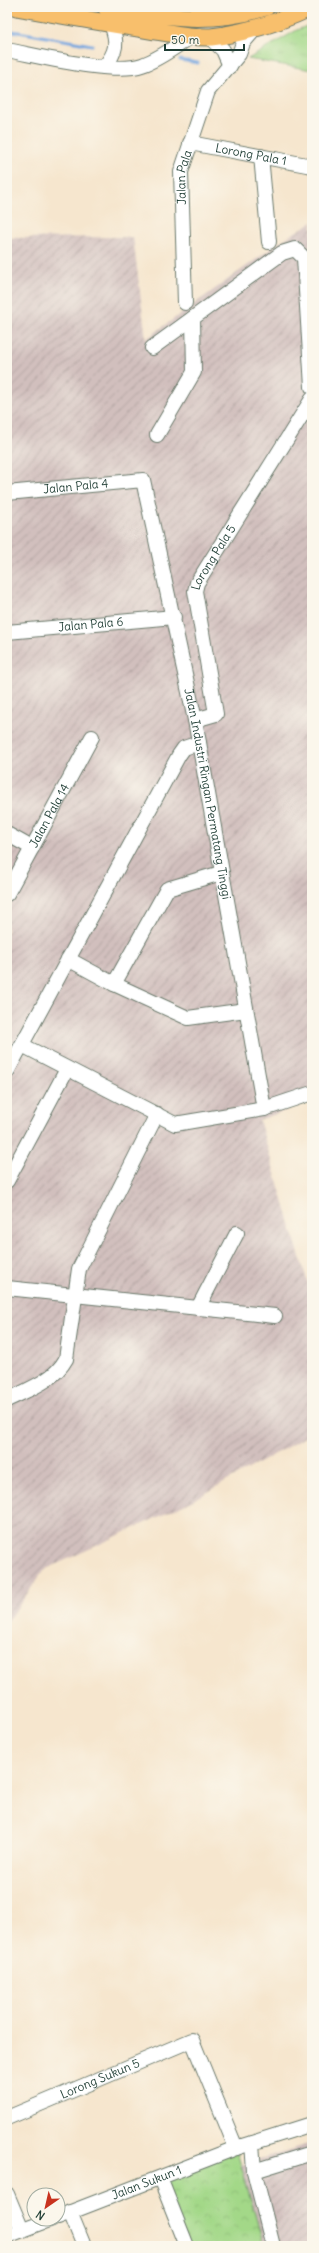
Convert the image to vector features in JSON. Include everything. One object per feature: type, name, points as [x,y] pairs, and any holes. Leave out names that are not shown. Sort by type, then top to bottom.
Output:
[{"type":"main road","points":[[16,7],[111,24],[192,36],[210,37],[255,29],[286,19],[312,7]]},
{"type":"main road","points":[[106,7],[178,18],[211,18],[266,7]]},
{"type":"street","points":[[152,7],[211,18]]},
{"type":"street","points":[[104,67],[115,52],[116,45],[111,24]]},
{"type":"street","name":"Jalan Pala","points":[[185,302],[181,172],[208,91],[230,66],[239,54],[244,43],[255,29]]},
{"type":"street","points":[[7,50],[104,67],[130,69],[142,65],[192,36]]},
{"type":"street","points":[[210,37],[223,50],[230,66]]},
{"type":"street","name":"Lorong Pala 1","points":[[190,142],[312,166]]},
{"type":"street","points":[[261,156],[270,242]]},
{"type":"street","points":[[152,348],[282,253],[295,249],[304,258],[312,387]]},
{"type":"street","points":[[157,436],[194,372],[193,318]]},
{"type":"street","name":"Lorong Pala 5","points":[[195,720],[216,714],[195,591],[197,583],[312,399]]},
{"type":"street","name":"Jalan Industri Ringan Permatang Tinggi","points":[[144,480],[195,720],[221,874],[264,1109]]},
{"type":"street","name":"Jalan Pala 4","points":[[7,493],[144,480]]},
{"type":"street","name":"Jalan Pala 6","points":[[7,632],[174,617]]},
{"type":"street","name":"Jalan Pala 14","points":[[7,894],[92,737]]},
{"type":"street","points":[[7,1072],[179,755],[184,748],[199,743]]},
{"type":"street","points":[[7,834],[32,848]]},
{"type":"street","points":[[114,984],[166,889],[221,874]]},
{"type":"street","points":[[68,959],[114,984],[188,1018],[246,1010]]},
{"type":"street","points":[[22,1045],[175,1124],[264,1109],[312,1093]]},
{"type":"street","points":[[7,1181],[67,1068]]},
{"type":"street","points":[[7,1400],[51,1378],[59,1371],[66,1359],[74,1294],[79,1268],[156,1114]]},
{"type":"street","points":[[198,1308],[238,1233]]},
{"type":"street","points":[[7,1288],[275,1316]]},
{"type":"street","name":"Lorong Sukun 5","points":[[7,2118],[192,2040],[236,2148]]},
{"type":"street","name":"Jalan Sukun 1","points":[[66,2213],[236,2148],[312,2124]]},
{"type":"street","points":[[252,2143],[254,2171],[273,2246]]},
{"type":"street","points":[[254,2171],[312,2153]]},
{"type":"street","points":[[160,2178],[187,2246]]},
{"type":"street","points":[[7,2194],[22,2230]]},
{"type":"street","points":[[66,2217],[84,2246]]},
{"type":"street","points":[[7,2236],[30,2227]]},
{"type":"shaded area","points":[[312,222],[312,1101],[259,1120],[312,1297],[312,1433],[188,1503],[44,1570],[7,1622],[7,238],[133,237],[146,339],[284,239]]},
{"type":"shaded area","points":[[312,2143],[312,2246],[264,2246],[240,2165]]},
{"type":"green space","points":[[312,24],[312,70],[248,59],[297,30]]},
{"type":"green space","points":[[236,2148],[264,2246],[187,2246],[160,2178]]},
{"type":"waterway","points":[[7,30],[92,45]]},
{"type":"waterway","points":[[180,60],[198,63]]}]
